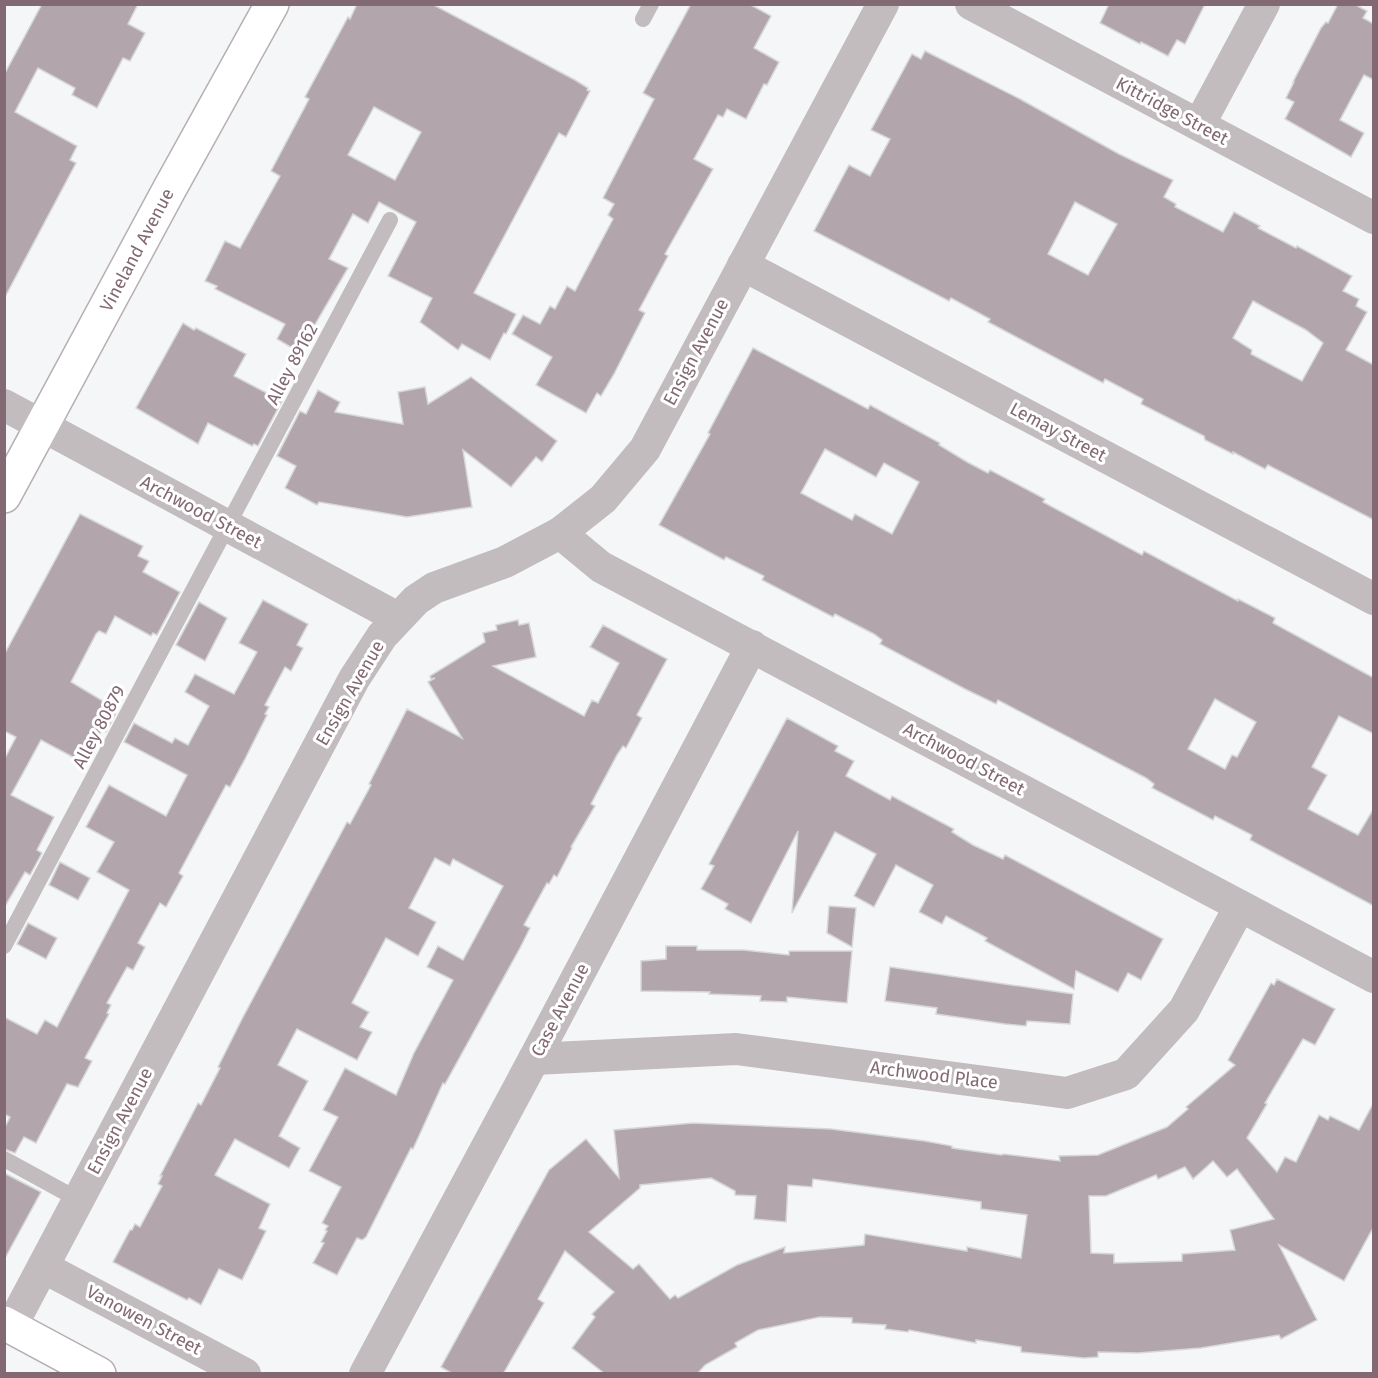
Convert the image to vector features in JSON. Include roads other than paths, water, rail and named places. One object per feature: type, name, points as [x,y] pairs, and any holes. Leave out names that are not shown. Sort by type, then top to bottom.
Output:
[{"type":"main road","name":"Vineland Avenue","points":[[4,496],[272,4]]},
{"type":"main road","points":[[8,1325],[99,1374]]},
{"type":"street","name":"Ensign Avenue","points":[[8,1325],[79,1200],[354,679],[382,636],[416,600],[434,588],[505,562],[560,533],[603,499],[645,448],[883,4]]},
{"type":"street","name":"Kittridge Street","points":[[971,4],[1374,218]]},
{"type":"street","points":[[1199,125],[1264,4]]},
{"type":"street","name":"Lemay Street","points":[[743,266],[1374,599]]},
{"type":"street","name":"Archwood Street","points":[[4,405],[398,618]]},
{"type":"street","name":"Archwood Street","points":[[560,533],[601,567],[1374,977]]},
{"type":"street","name":"Case Avenue","points":[[365,1374],[752,646]]},
{"type":"street","name":"Archwood Place","points":[[534,1059],[736,1049],[1067,1093],[1126,1074],[1184,1010],[1240,906]]},
{"type":"street","name":"Vanowen Street","points":[[43,1267],[245,1374]]},
{"type":"lane","name":"Alley 89162","points":[[228,526],[390,220]]},
{"type":"lane","name":"Alley 80879","points":[[4,946],[228,526]]},
{"type":"lane","points":[[4,1159],[79,1200]]}]
